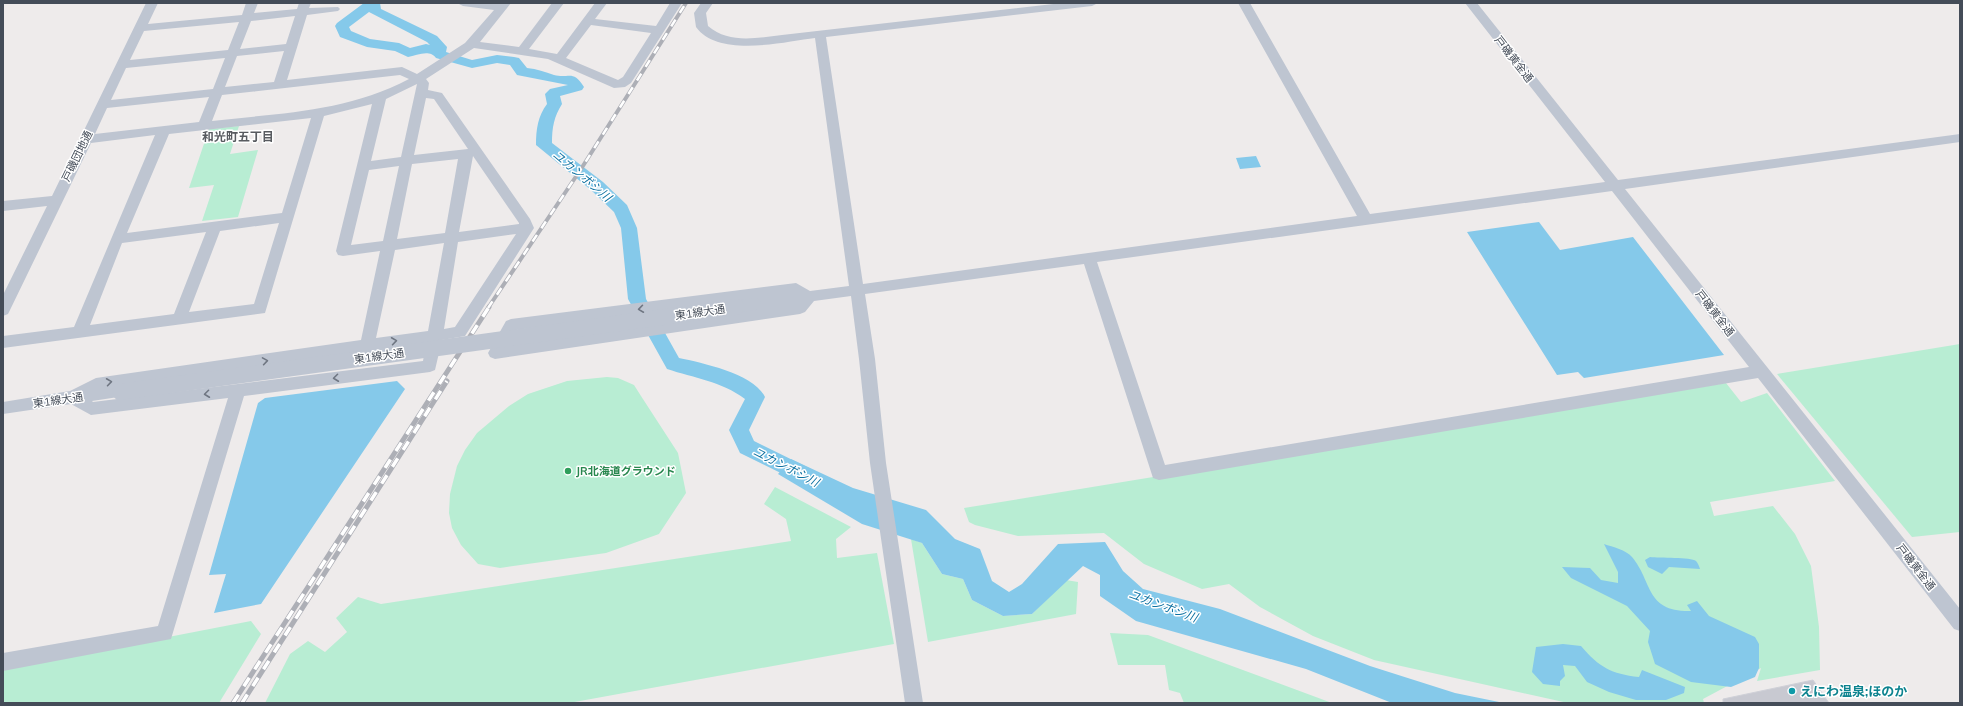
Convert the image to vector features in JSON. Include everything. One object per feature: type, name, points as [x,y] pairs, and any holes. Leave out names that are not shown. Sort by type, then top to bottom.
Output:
[{"type":"street","name":"戸磯団地通","points":[[3,310],[152,3]]},
{"type":"street","points":[[204,126],[252,3]]},
{"type":"street","points":[[467,3],[503,5]]},
{"type":"street","points":[[522,52],[558,3]]},
{"type":"street","points":[[560,59],[601,3]]},
{"type":"street","points":[[472,44],[551,56],[614,84],[621,84],[626,80],[676,3]]},
{"type":"street","points":[[707,3],[700,13],[702,27],[715,37],[741,42],[1092,3]]},
{"type":"street","points":[[1244,3],[1366,220]]},
{"type":"street","name":"戸磯黄金通","points":[[1471,3],[1960,622]]},
{"type":"street","points":[[86,140],[319,113],[380,98],[402,89],[472,44],[503,5]]},
{"type":"street","points":[[140,28],[246,17],[304,7],[334,9]]},
{"type":"street","points":[[279,86],[304,7]]},
{"type":"street","points":[[588,20],[659,30]]},
{"type":"street","points":[[820,34],[867,359],[882,494],[914,703]]},
{"type":"street","points":[[122,65],[292,47]]},
{"type":"street","points":[[102,105],[402,72],[419,79],[423,83],[368,344],[359,375]]},
{"type":"street","points":[[421,94],[434,94],[438,96],[471,152],[525,222],[527,228]]},
{"type":"street","points":[[380,98],[344,250],[527,228]]},
{"type":"street","points":[[3,342],[260,309],[319,113]]},
{"type":"street","points":[[79,333],[117,239],[164,130]]},
{"type":"street","name":"東1線大通","points":[[3,408],[73,397],[120,392],[755,304],[809,298],[857,290],[1960,138]]},
{"type":"street","points":[[363,166],[471,152]]},
{"type":"street","points":[[471,152],[466,156],[437,334],[430,366],[91,409],[73,397],[96,384],[252,363],[368,344],[437,334],[460,332],[527,228]]},
{"type":"street","points":[[3,206],[56,200]]},
{"type":"street","points":[[117,239],[287,217]]},
{"type":"street","points":[[180,320],[215,226]]},
{"type":"street","points":[[1089,259],[1159,473],[1762,371]]},
{"type":"street","points":[[796,288],[809,298],[800,308],[495,353],[511,325],[796,288]]},
{"type":"street","points":[[3,662],[165,633],[238,390]]},
{"type":"green space","points":[[239,126],[230,154],[258,150],[238,217],[202,221],[214,185],[189,188],[209,129]]},
{"type":"green space","points":[[1960,344],[1960,532],[1912,537],[1777,374]]},
{"type":"green space","name":"JR北海道グラウンド","points":[[607,377],[618,378],[634,385],[678,453],[686,493],[659,534],[606,553],[500,568],[478,564],[461,545],[452,528],[449,513],[450,494],[457,466],[465,450],[477,433],[509,406],[528,394],[567,381]]},
{"type":"green space","points":[[1726,383],[1741,402],[1767,393],[1835,481],[1710,502],[1714,516],[1773,506],[1795,534],[1811,566],[1819,627],[1820,670],[1757,681],[1761,668],[1703,699],[1704,703],[1568,703],[1374,660],[1313,636],[1260,607],[1229,584],[1202,589],[1144,564],[1104,533],[1018,536],[975,525],[969,522],[964,508]]},
{"type":"green space","points":[[775,487],[851,527],[836,539],[837,558],[877,553],[894,644],[569,703],[265,703],[290,654],[308,641],[325,652],[347,632],[336,618],[358,597],[381,604],[791,541],[786,519],[764,504]]},
{"type":"green space","points":[[911,539],[922,543],[942,574],[963,579],[972,600],[1003,616],[1032,614],[1066,580],[1078,582],[1076,614],[928,642]]},
{"type":"green space","points":[[251,621],[261,634],[219,703],[3,703],[3,669]]},
{"type":"green space","points":[[1110,633],[1148,635],[1332,703],[1184,703],[1180,693],[1169,690],[1165,665],[1118,665]]},
{"type":"water","points":[[1256,156],[1261,167],[1240,169],[1236,158]]},
{"type":"water","points":[[1539,222],[1560,250],[1633,237],[1724,355],[1584,378],[1578,372],[1557,375],[1467,232]]},
{"type":"water","points":[[397,381],[405,389],[261,604],[214,613],[226,574],[209,575],[258,403],[265,398]]},
{"type":"water","points":[[791,459],[853,488],[926,510],[955,539],[980,549],[992,581],[1009,592],[1022,584],[1058,544],[1105,542],[1123,571],[1143,589],[1220,609],[1370,666],[1455,693],[1504,703],[1392,703],[1306,669],[1136,621],[1100,596],[1100,575],[1083,566],[1032,614],[1003,616],[972,600],[963,579],[942,574],[922,543],[862,524],[778,474]]},
{"type":"water","points":[[1604,544],[1623,551],[1632,557],[1639,567],[1652,594],[1665,606],[1676,610],[1691,611],[1687,605],[1697,601],[1709,616],[1755,637],[1759,644],[1759,668],[1755,677],[1731,687],[1691,682],[1655,664],[1648,642],[1650,631],[1627,606],[1571,578],[1562,567],[1590,568],[1601,580],[1618,583],[1618,572]]},
{"type":"water","points":[[1650,557],[1682,558],[1693,560],[1697,562],[1700,569],[1669,567],[1662,574],[1648,567],[1645,560]]},
{"type":"water","points":[[1563,644],[1581,646],[1600,664],[1613,671],[1629,676],[1639,677],[1642,670],[1685,687],[1684,693],[1666,700],[1636,700],[1609,692],[1587,682],[1575,666],[1563,665],[1565,676],[1560,681],[1560,686],[1543,684],[1532,672],[1536,647]]},
{"type":"building","name":"えにわ温泉;ほのか","points":[[1813,680],[1829,703],[1723,703],[1723,699]]},
{"type":"waterway","name":"ユカンボシ川","points":[[372,3],[342,26],[345,34],[367,43],[399,47],[408,53],[426,48],[439,52]]},
{"type":"waterway","points":[[373,3],[375,11],[432,39],[440,47],[439,52]]},
{"type":"waterway","name":"ユカンボシ川","points":[[439,52],[441,55],[472,64],[497,59],[514,61],[522,72],[540,74],[556,80],[565,79],[574,83],[577,87],[574,89],[559,91],[552,94],[555,104],[548,113],[548,120],[544,126],[544,145],[597,186],[621,209],[629,228],[637,299],[673,364],[717,375],[737,384],[756,397],[750,406],[739,430],[747,447],[806,476]]},
{"type":"railway","points":[[488,308],[581,169],[686,3]]},
{"type":"railway","points":[[233,703],[489,307]]},
{"type":"railway","points":[[242,703],[447,381]]},
{"type":"place","name":"JR北海道グラウンド","points":[[568,471]]},
{"type":"place","name":"えにわ温泉;ほのか","points":[[1792,691]]},
{"type":"district","name":"和光町五丁目","points":[[238,137]]}]
